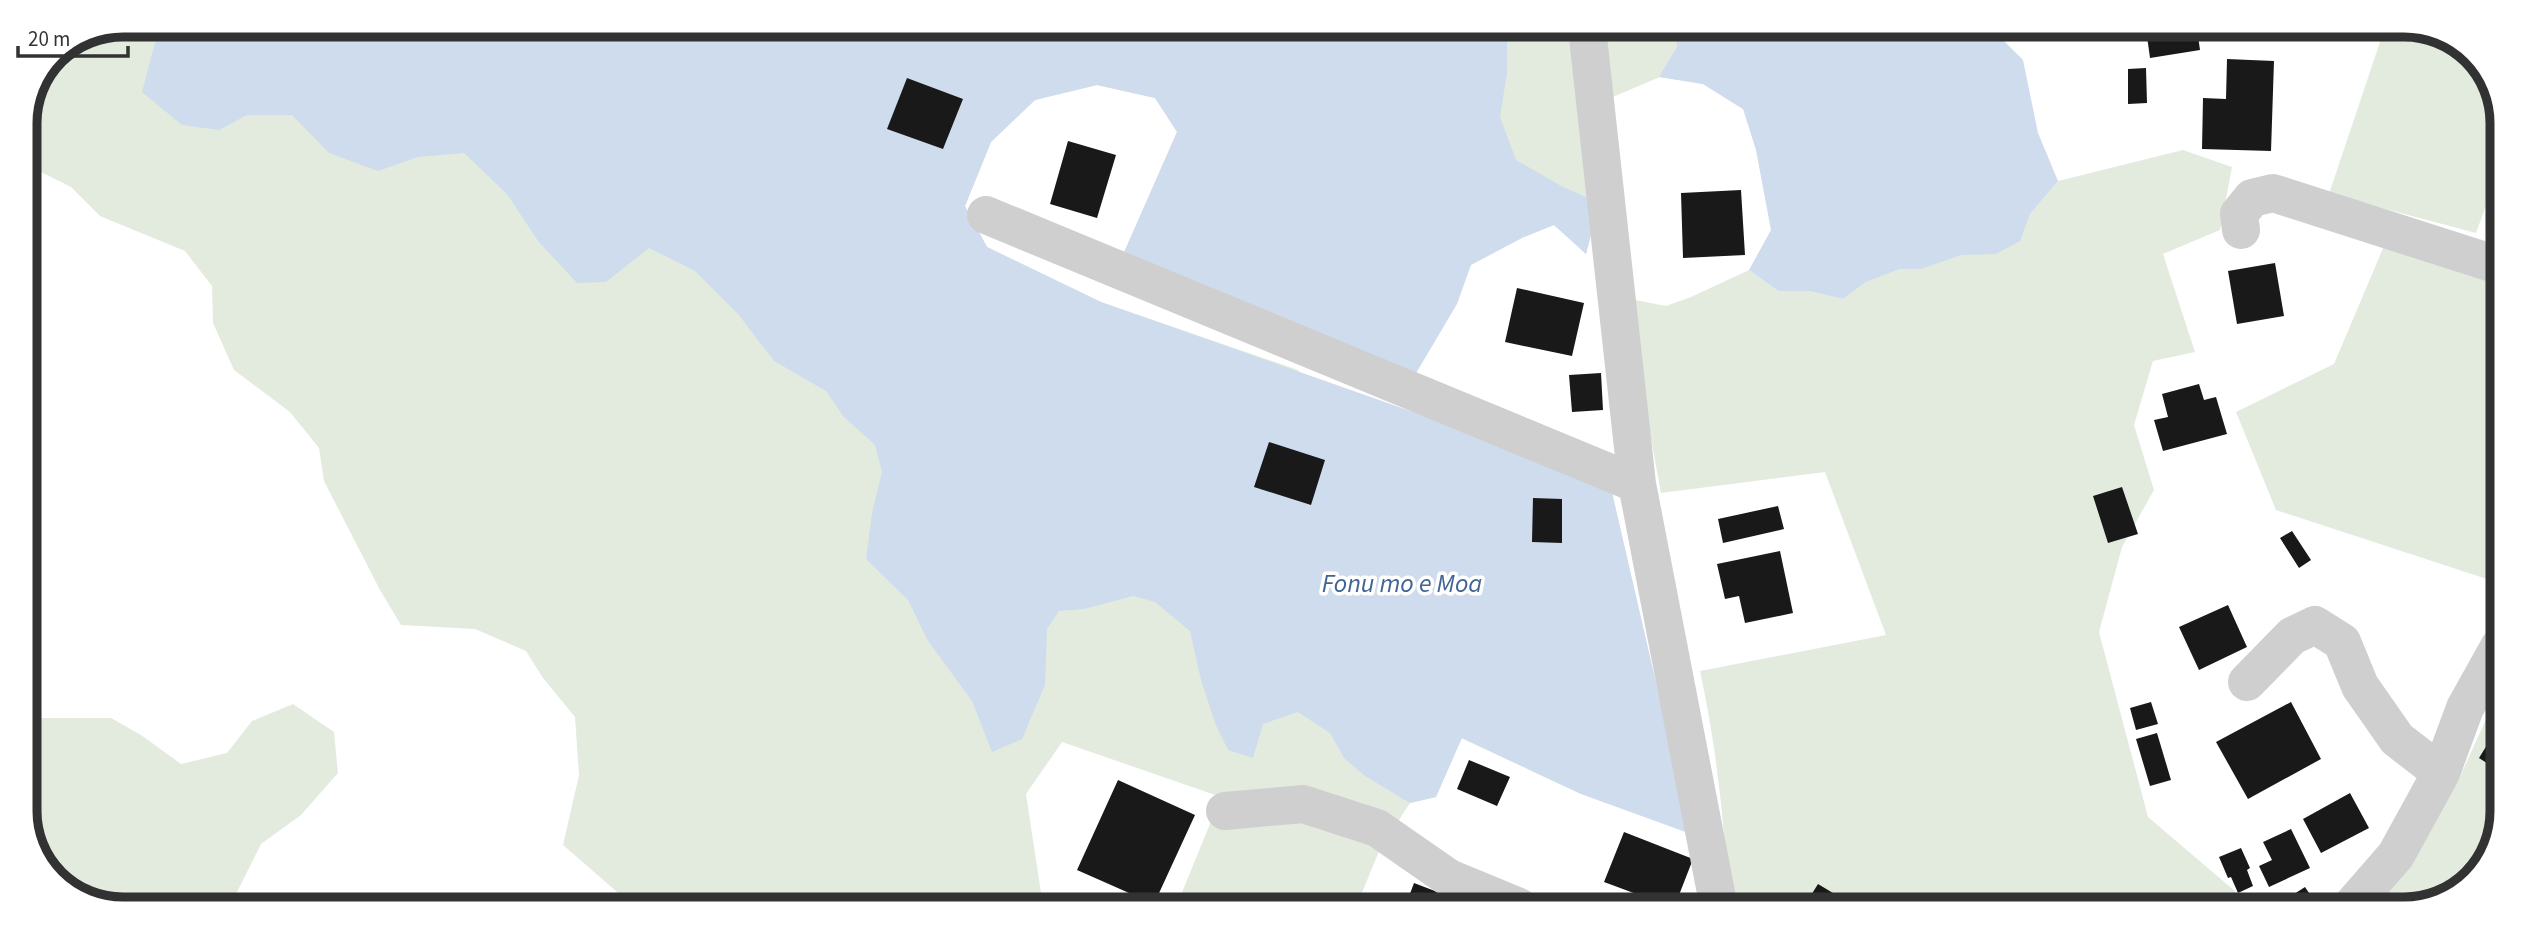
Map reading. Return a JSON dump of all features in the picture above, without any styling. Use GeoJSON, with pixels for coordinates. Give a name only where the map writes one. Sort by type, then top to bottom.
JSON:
{"type":"FeatureCollection","features":[{"type":"Feature","properties":{"kind":"street"},"geometry":{"type":"LineString","coordinates":[[1588,37],[1637,484],[1716,897]]}},
{"type":"Feature","properties":{"kind":"street"},"geometry":{"type":"LineString","coordinates":[[2241,230],[2239,214],[2252,198],[2273,193],[2490,262]]}},
{"type":"Feature","properties":{"kind":"street"},"geometry":{"type":"LineString","coordinates":[[986,215],[1637,484]]}},
{"type":"Feature","properties":{"kind":"street"},"geometry":{"type":"LineString","coordinates":[[2247,681],[2292,636],[2315,625],[2342,642],[2360,686],[2397,739],[2441,773]]}},
{"type":"Feature","properties":{"kind":"street"},"geometry":{"type":"LineString","coordinates":[[2359,897],[2396,855],[2441,773],[2465,708],[2490,662]]}},
{"type":"Feature","properties":{"kind":"street"},"geometry":{"type":"LineString","coordinates":[[1225,811],[1303,804],[1377,828],[1449,877],[1496,897]]}},
{"type":"Feature","properties":{"kind":"shaded area"},"geometry":{"type":"Polygon","coordinates":[[[1836,37],[1743,109],[1703,84],[1660,77],[1608,99],[1586,254],[1554,225],[1524,237],[1118,266],[1177,132],[1155,98],[1097,85],[1035,100],[991,142],[965,206],[987,247],[1101,302],[1298,370],[1581,794],[1461,738],[1436,797],[1410,803],[1380,849],[1360,897],[1180,897],[1221,797],[1062,742],[1026,794],[1042,897],[623,897],[563,845],[579,775],[575,717],[543,678],[526,651],[475,629],[401,625],[324,481],[319,448],[290,412],[234,370],[213,323],[212,286],[185,251],[100,216],[71,187],[37,170],[38,106],[51,75],[62,62],[75,51],[106,38],[1836,37]]]}},
{"type":"Feature","properties":{"kind":"shaded area"},"geometry":{"type":"Polygon","coordinates":[[[2382,37],[2421,38],[2452,51],[2461,58],[2472,70],[2486,95],[2490,117],[2490,195],[2476,233],[2329,194],[2382,37]]]}},
{"type":"Feature","properties":{"kind":"shaded area"},"geometry":{"type":"Polygon","coordinates":[[[2183,150],[2232,167],[2220,230],[2163,254],[2195,352],[2153,361],[2134,425],[2154,490],[2122,547],[2099,632],[2148,817],[2242,897],[1728,897],[1719,789],[1700,671],[1886,635],[1825,472],[1661,493],[1625,298],[1666,306],[1749,270],[1778,291],[1809,291],[1843,299],[1866,282],[1900,269],[1921,269],[2030,214],[2058,181],[2183,150]]]}},
{"type":"Feature","properties":{"kind":"shaded area"},"geometry":{"type":"Polygon","coordinates":[[[2384,246],[2490,280],[2490,580],[2276,510],[2236,412],[2334,364],[2384,246]]]}},
{"type":"Feature","properties":{"kind":"shaded area"},"geometry":{"type":"Polygon","coordinates":[[[293,704],[334,732],[338,773],[301,815],[261,844],[234,897],[106,896],[70,879],[48,854],[37,817],[39,718],[111,718],[141,735],[181,764],[227,753],[252,721],[293,704]]]}},
{"type":"Feature","properties":{"kind":"shaded area"},"geometry":{"type":"Polygon","coordinates":[[[2490,711],[2490,822],[2486,839],[2472,864],[2452,883],[2426,894],[2415,897],[2375,897],[2457,783],[2490,711]]]}},
{"type":"Feature","properties":{"kind":"water","name":"Fonu mo e Moa"},"geometry":{"type":"Polygon","coordinates":[[[155,37],[1507,37],[1507,73],[1500,117],[1516,160],[1561,186],[1600,203],[1586,254],[1554,225],[1524,237],[1471,265],[1457,304],[1415,375],[1118,266],[1177,132],[1155,98],[1097,85],[1035,100],[991,142],[965,206],[987,247],[1101,302],[1572,468],[1612,492],[1691,834],[1581,794],[1462,738],[1436,797],[1410,803],[1365,776],[1344,758],[1330,733],[1298,712],[1263,724],[1253,758],[1228,750],[1215,723],[1201,680],[1190,631],[1155,602],[1133,596],[1084,609],[1059,611],[1047,629],[1045,685],[1022,739],[992,752],[972,701],[928,641],[908,600],[866,559],[872,513],[882,472],[875,445],[843,416],[826,391],[774,361],[738,314],[695,271],[649,248],[606,282],[577,283],[538,241],[507,194],[464,153],[418,157],[378,171],[329,153],[292,115],[247,115],[219,130],[182,125],[142,92],[155,37]]]}},
{"type":"Feature","properties":{"kind":"water"},"geometry":{"type":"Polygon","coordinates":[[[1676,37],[2000,37],[2023,60],[2038,133],[2058,181],[2030,214],[2020,241],[1996,254],[1961,255],[1921,269],[1900,269],[1866,282],[1843,299],[1809,291],[1778,291],[1749,270],[1771,230],[1756,150],[1743,109],[1703,84],[1659,77],[1677,47],[1676,37]]]}},
{"type":"Feature","properties":{"kind":"building"},"geometry":{"type":"Polygon","coordinates":[[[2147,37],[2198,37],[2200,50],[2150,58],[2147,37]]]}},
{"type":"Feature","properties":{"kind":"building"},"geometry":{"type":"Polygon","coordinates":[[[2227,59],[2274,61],[2271,151],[2202,149],[2203,98],[2226,99],[2227,59]]]}},
{"type":"Feature","properties":{"kind":"building"},"geometry":{"type":"Polygon","coordinates":[[[2146,68],[2147,103],[2128,104],[2128,69],[2146,68]]]}},
{"type":"Feature","properties":{"kind":"building"},"geometry":{"type":"Polygon","coordinates":[[[907,78],[963,99],[943,149],[887,129],[907,78]]]}},
{"type":"Feature","properties":{"kind":"building"},"geometry":{"type":"Polygon","coordinates":[[[1068,141],[1116,155],[1097,218],[1050,204],[1068,141]]]}},
{"type":"Feature","properties":{"kind":"building"},"geometry":{"type":"Polygon","coordinates":[[[1741,190],[1745,255],[1683,258],[1681,193],[1741,190]]]}},
{"type":"Feature","properties":{"kind":"building"},"geometry":{"type":"Polygon","coordinates":[[[2275,263],[2284,316],[2237,324],[2228,271],[2275,263]]]}},
{"type":"Feature","properties":{"kind":"building"},"geometry":{"type":"Polygon","coordinates":[[[1517,288],[1584,303],[1572,356],[1505,342],[1517,288]]]}},
{"type":"Feature","properties":{"kind":"building"},"geometry":{"type":"Polygon","coordinates":[[[1601,373],[1603,410],[1572,412],[1569,375],[1601,373]]]}},
{"type":"Feature","properties":{"kind":"building"},"geometry":{"type":"Polygon","coordinates":[[[2199,384],[2204,400],[2216,397],[2227,434],[2163,451],[2154,420],[2168,417],[2162,394],[2199,384]]]}},
{"type":"Feature","properties":{"kind":"building"},"geometry":{"type":"Polygon","coordinates":[[[1269,442],[1325,460],[1311,505],[1254,487],[1269,442]]]}},
{"type":"Feature","properties":{"kind":"building"},"geometry":{"type":"Polygon","coordinates":[[[2122,487],[2138,534],[2108,543],[2093,496],[2122,487]]]}},
{"type":"Feature","properties":{"kind":"building"},"geometry":{"type":"Polygon","coordinates":[[[1533,498],[1562,499],[1562,543],[1532,542],[1533,498]]]}},
{"type":"Feature","properties":{"kind":"building"},"geometry":{"type":"Polygon","coordinates":[[[1778,506],[1784,529],[1723,543],[1718,519],[1778,506]]]}},
{"type":"Feature","properties":{"kind":"building"},"geometry":{"type":"Polygon","coordinates":[[[2292,531],[2311,560],[2299,568],[2280,538],[2292,531]]]}},
{"type":"Feature","properties":{"kind":"building"},"geometry":{"type":"Polygon","coordinates":[[[1780,551],[1793,613],[1745,623],[1739,596],[1725,599],[1717,564],[1780,551]]]}},
{"type":"Feature","properties":{"kind":"building"},"geometry":{"type":"Polygon","coordinates":[[[2228,605],[2247,647],[2199,670],[2179,627],[2228,605]]]}},
{"type":"Feature","properties":{"kind":"building"},"geometry":{"type":"Polygon","coordinates":[[[2151,702],[2158,724],[2136,730],[2130,708],[2151,702]]]}},
{"type":"Feature","properties":{"kind":"building"},"geometry":{"type":"Polygon","coordinates":[[[2291,702],[2321,759],[2248,799],[2216,742],[2291,702]]]}},
{"type":"Feature","properties":{"kind":"building"},"geometry":{"type":"Polygon","coordinates":[[[2157,733],[2171,780],[2150,786],[2136,739],[2157,733]]]}},
{"type":"Feature","properties":{"kind":"building"},"geometry":{"type":"Polygon","coordinates":[[[2487,745],[2490,747],[2490,765],[2479,758],[2487,745]]]}},
{"type":"Feature","properties":{"kind":"building"},"geometry":{"type":"Polygon","coordinates":[[[1469,760],[1510,777],[1497,806],[1457,789],[1469,760]]]}},
{"type":"Feature","properties":{"kind":"building"},"geometry":{"type":"Polygon","coordinates":[[[1118,780],[1195,815],[1157,897],[1138,897],[1077,870],[1118,780]]]}},
{"type":"Feature","properties":{"kind":"building"},"geometry":{"type":"Polygon","coordinates":[[[2350,793],[2369,828],[2321,853],[2303,819],[2350,793]]]}},
{"type":"Feature","properties":{"kind":"building"},"geometry":{"type":"Polygon","coordinates":[[[2291,829],[2310,868],[2269,887],[2259,866],[2272,860],[2263,842],[2291,829]]]}},
{"type":"Feature","properties":{"kind":"building"},"geometry":{"type":"Polygon","coordinates":[[[1624,832],[1693,859],[1678,897],[1644,897],[1604,882],[1624,832]]]}},
{"type":"Feature","properties":{"kind":"building"},"geometry":{"type":"Polygon","coordinates":[[[2241,848],[2250,868],[2247,870],[2253,886],[2238,893],[2219,857],[2241,848]]]}},
{"type":"Feature","properties":{"kind":"building"},"geometry":{"type":"Polygon","coordinates":[[[1414,883],[1448,896],[1448,897],[1409,897],[1414,883]]]}},
{"type":"Feature","properties":{"kind":"building"},"geometry":{"type":"Polygon","coordinates":[[[1818,884],[1838,896],[1837,897],[1810,897],[1818,884]]]}},
{"type":"Feature","properties":{"kind":"building"},"geometry":{"type":"Polygon","coordinates":[[[2305,887],[2312,897],[2292,897],[2305,887]]]}}]}
